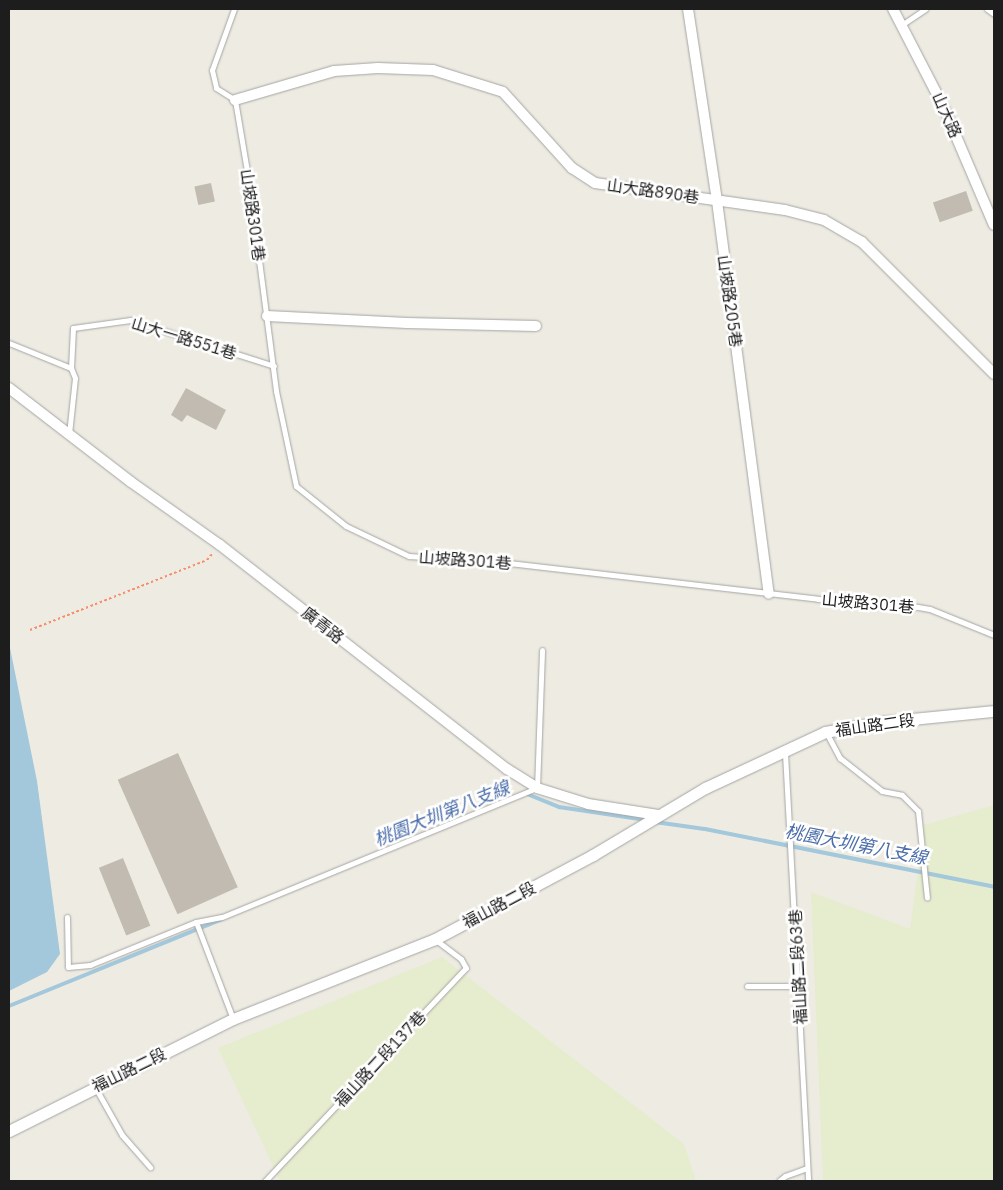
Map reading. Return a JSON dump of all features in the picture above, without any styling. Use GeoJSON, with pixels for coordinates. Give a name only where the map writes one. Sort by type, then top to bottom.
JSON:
{"type":"FeatureCollection","features":[{"type":"Feature","properties":{"kind":"street","name":"山坡路205巷"},"geometry":{"type":"LineString","coordinates":[[688,9],[717,201],[769,594]]}},
{"type":"Feature","properties":{"kind":"street","name":"山大路"},"geometry":{"type":"LineString","coordinates":[[894,9],[944,108],[994,225]]}},
{"type":"Feature","properties":{"kind":"street","name":"山大路890巷"},"geometry":{"type":"LineString","coordinates":[[235,100],[334,71],[378,68],[433,70],[503,92],[572,168],[595,183],[785,210],[824,220],[862,242],[994,374]]}},
{"type":"Feature","properties":{"kind":"street"},"geometry":{"type":"LineString","coordinates":[[267,316],[407,323],[536,326]]}},
{"type":"Feature","properties":{"kind":"street","name":"廣青路"},"geometry":{"type":"LineString","coordinates":[[9,388],[131,482],[220,545],[507,769],[537,788],[588,804],[658,815]]}},
{"type":"Feature","properties":{"kind":"street","name":"福山路二段"},"geometry":{"type":"LineString","coordinates":[[9,1131],[95,1086],[233,1020],[435,939],[593,855],[705,788],[825,732],[881,722],[994,711]]}},
{"type":"Feature","properties":{"kind":"lane"},"geometry":{"type":"LineString","coordinates":[[234,9],[212,70],[216,88],[235,100]]}},
{"type":"Feature","properties":{"kind":"lane"},"geometry":{"type":"LineString","coordinates":[[903,24],[925,9]]}},
{"type":"Feature","properties":{"kind":"lane"},"geometry":{"type":"LineString","coordinates":[[987,9],[994,14]]}},
{"type":"Feature","properties":{"kind":"lane","name":"山坡路301巷"},"geometry":{"type":"LineString","coordinates":[[235,100],[249,183],[276,391],[296,486],[346,526],[409,556],[509,563],[769,594],[930,608],[994,635]]}},
{"type":"Feature","properties":{"kind":"lane","name":"山大一路551巷"},"geometry":{"type":"LineString","coordinates":[[69,434],[75,378],[70,368],[73,328],[130,320],[274,366]]}},
{"type":"Feature","properties":{"kind":"lane"},"geometry":{"type":"LineString","coordinates":[[9,343],[70,368]]}},
{"type":"Feature","properties":{"kind":"lane"},"geometry":{"type":"LineString","coordinates":[[67,917],[68,967],[90,965],[196,922],[222,917],[537,788],[542,650]]}},
{"type":"Feature","properties":{"kind":"lane"},"geometry":{"type":"LineString","coordinates":[[825,732],[840,758],[882,791],[902,794],[918,811],[927,898]]}},
{"type":"Feature","properties":{"kind":"lane","name":"福山路二段63巷"},"geometry":{"type":"LineString","coordinates":[[785,752],[808,1181]]}},
{"type":"Feature","properties":{"kind":"lane"},"geometry":{"type":"LineString","coordinates":[[196,922],[233,1020]]}},
{"type":"Feature","properties":{"kind":"lane","name":"福山路二段137巷"},"geometry":{"type":"LineString","coordinates":[[265,1181],[466,968],[461,958],[435,939]]}},
{"type":"Feature","properties":{"kind":"lane"},"geometry":{"type":"LineString","coordinates":[[747,986],[799,986]]}},
{"type":"Feature","properties":{"kind":"lane"},"geometry":{"type":"LineString","coordinates":[[95,1086],[122,1135],[150,1167]]}},
{"type":"Feature","properties":{"kind":"lane"},"geometry":{"type":"LineString","coordinates":[[779,1181],[784,1176],[808,1168]]}},
{"type":"Feature","properties":{"kind":"path"},"geometry":{"type":"LineString","coordinates":[[30,630],[207,560],[220,545]]}},
{"type":"Feature","properties":{"kind":"green space"},"geometry":{"type":"Polygon","coordinates":[[[994,805],[994,1181],[823,1181],[811,892],[910,929],[924,825],[994,805]]]}},
{"type":"Feature","properties":{"kind":"green space"},"geometry":{"type":"Polygon","coordinates":[[[442,957],[684,1144],[696,1181],[280,1181],[218,1048],[442,957]]]}},
{"type":"Feature","properties":{"kind":"water"},"geometry":{"type":"Polygon","coordinates":[[[9,643],[37,781],[60,954],[47,972],[9,991],[9,643]]]}},
{"type":"Feature","properties":{"kind":"building"},"geometry":{"type":"Polygon","coordinates":[[[211,183],[215,202],[198,205],[194,187],[211,183]]]}},
{"type":"Feature","properties":{"kind":"building"},"geometry":{"type":"Polygon","coordinates":[[[966,191],[973,211],[940,222],[933,202],[966,191]]]}},
{"type":"Feature","properties":{"kind":"building"},"geometry":{"type":"Polygon","coordinates":[[[186,388],[226,410],[216,430],[187,415],[182,422],[171,415],[186,388]]]}},
{"type":"Feature","properties":{"kind":"building"},"geometry":{"type":"Polygon","coordinates":[[[178,753],[238,887],[177,914],[118,780],[178,753]]]}},
{"type":"Feature","properties":{"kind":"building"},"geometry":{"type":"Polygon","coordinates":[[[123,858],[150,926],[126,935],[99,868],[123,858]]]}},
{"type":"Feature","properties":{"kind":"waterway","name":"桃園大圳第八支線"},"geometry":{"type":"LineString","coordinates":[[527,794],[559,807],[646,820]]}},
{"type":"Feature","properties":{"kind":"waterway","name":"桃園大圳第八支線"},"geometry":{"type":"LineString","coordinates":[[655,822],[705,829],[994,887]]}},
{"type":"Feature","properties":{"kind":"waterway","name":"桃園大圳第八支線"},"geometry":{"type":"LineString","coordinates":[[9,1006],[222,919]]}}]}
